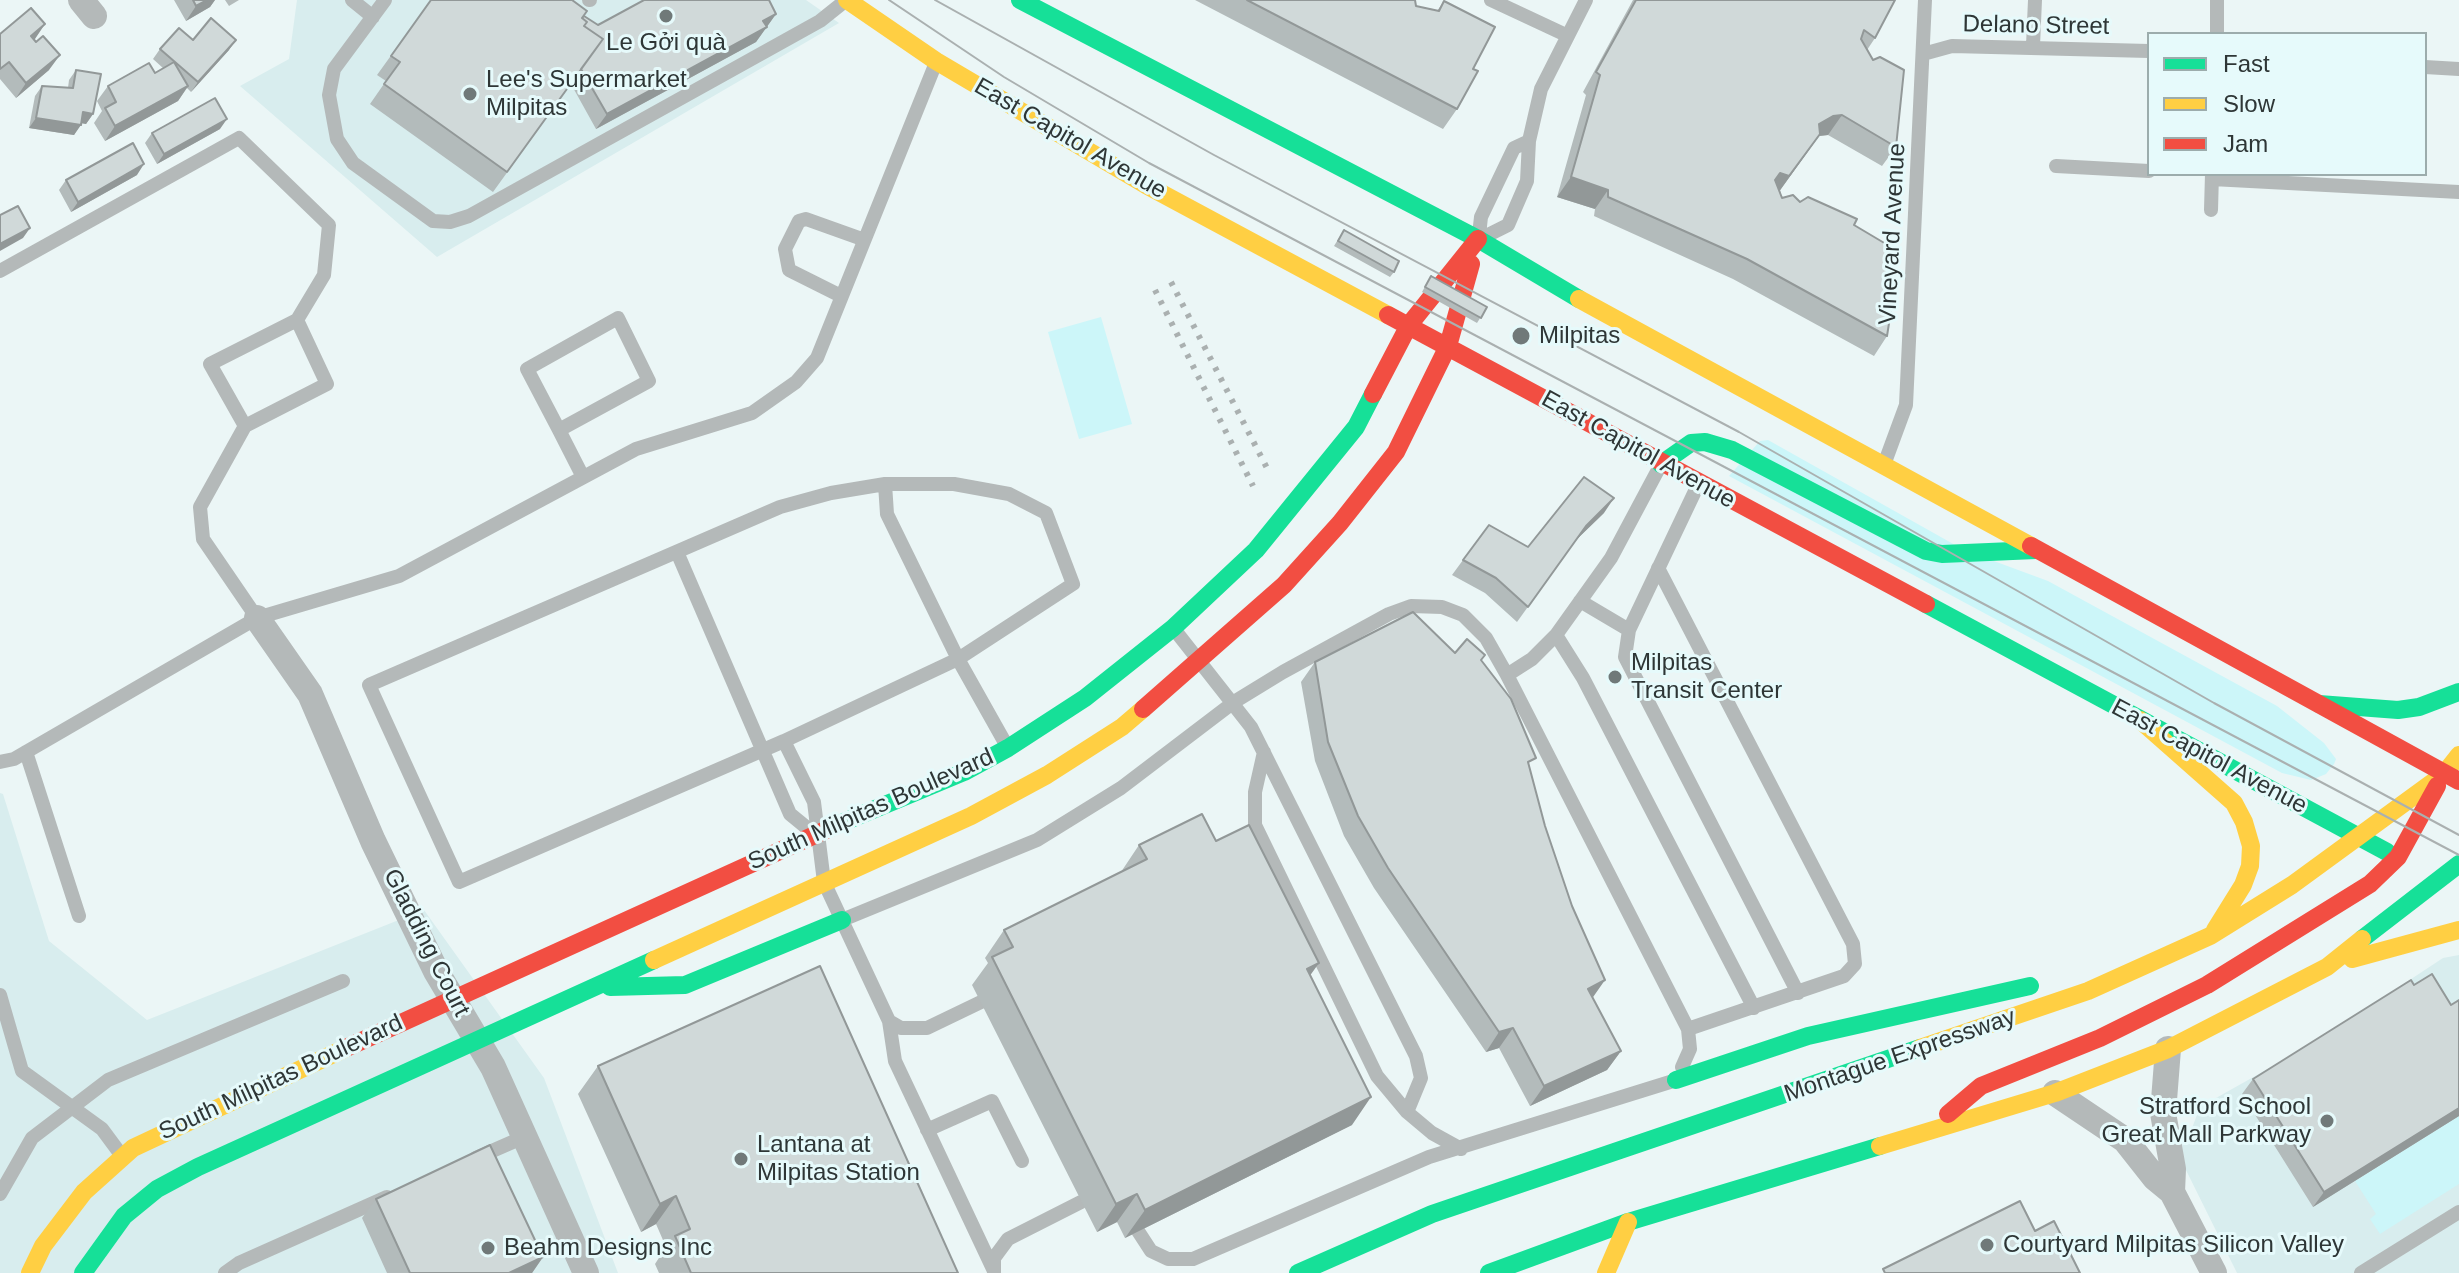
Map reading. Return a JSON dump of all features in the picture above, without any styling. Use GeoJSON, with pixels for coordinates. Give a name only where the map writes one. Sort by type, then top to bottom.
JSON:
{"type":"FeatureCollection","features":[{"type":"Feature","properties":{"kind":"main road","name":"East Capitol Avenue"},"geometry":{"type":"LineString","coordinates":[[846,0],[936,61],[1146,185],[2459,890]]}},
{"type":"Feature","properties":{"kind":"main road"},"geometry":{"type":"LineString","coordinates":[[1020,0],[1478,239],[1537,276],[2451,777],[2398,857],[2370,884],[2207,985],[2100,1038],[1981,1086],[1922,1136]]}},
{"type":"Feature","properties":{"kind":"main road","name":"South Milpitas Boulevard"},"geometry":{"type":"LineString","coordinates":[[30,1273],[43,1246],[84,1192],[123,1157],[180,1123],[815,834],[916,794],[1008,748],[1085,698],[1173,628],[1256,550],[1356,427],[1409,325],[1478,239]]}},
{"type":"Feature","properties":{"kind":"main road","name":"South Milpitas Boulevard"},"geometry":{"type":"LineString","coordinates":[[83,1273],[124,1216],[157,1189],[278,1128],[971,816],[1047,775],[1122,727],[1284,585],[1340,523],[1396,452],[1448,346],[1478,239]]}},
{"type":"Feature","properties":{"kind":"main road"},"geometry":{"type":"LineString","coordinates":[[1661,464],[1691,443],[1705,442],[1732,450],[1926,551],[1942,554],[2036,550]]}},
{"type":"Feature","properties":{"kind":"main road"},"geometry":{"type":"LineString","coordinates":[[2319,704],[2398,710],[2419,707],[2459,692]]}},
{"type":"Feature","properties":{"kind":"main road"},"geometry":{"type":"LineString","coordinates":[[2140,720],[2234,803],[2244,822],[2251,846],[2250,866],[2243,885],[2210,936]]}},
{"type":"Feature","properties":{"kind":"main road","name":"Montague Expressway"},"geometry":{"type":"LineString","coordinates":[[1298,1273],[1432,1214],[2088,991],[2210,936],[2292,885],[2356,837],[2451,777],[2459,755]]}},
{"type":"Feature","properties":{"kind":"main road"},"geometry":{"type":"LineString","coordinates":[[1489,1273],[1628,1222],[1922,1136],[2055,1093],[2168,1049],[2327,967],[2459,864]]}},
{"type":"Feature","properties":{"kind":"main road"},"geometry":{"type":"LineString","coordinates":[[595,987],[685,985],[842,920]]}},
{"type":"Feature","properties":{"kind":"main road"},"geometry":{"type":"LineString","coordinates":[[2327,967],[2459,930]]}},
{"type":"Feature","properties":{"kind":"main road"},"geometry":{"type":"LineString","coordinates":[[1676,1080],[1808,1036],[2147,964]]}},
{"type":"Feature","properties":{"kind":"main road"},"geometry":{"type":"LineString","coordinates":[[1606,1273],[1628,1222]]}},
{"type":"Feature","properties":{"kind":"street","name":"Gladding Court"},"geometry":{"type":"LineString","coordinates":[[257,618],[310,694],[373,841],[477,1040],[586,1273]]}},
{"type":"Feature","properties":{"kind":"street"},"geometry":{"type":"LineString","coordinates":[[2168,1049],[2163,1113],[2173,1169],[2172,1192]]}},
{"type":"Feature","properties":{"kind":"street"},"geometry":{"type":"LineString","coordinates":[[2055,1093],[2125,1140],[2155,1178],[2172,1192],[2214,1273]]}},
{"type":"Feature","properties":{"kind":"lane"},"geometry":{"type":"LineString","coordinates":[[352,0],[373,17]]}},
{"type":"Feature","properties":{"kind":"lane"},"geometry":{"type":"LineString","coordinates":[[385,0],[334,69],[329,95],[337,139],[353,163],[433,221],[450,222],[469,216],[807,29],[846,0]]}},
{"type":"Feature","properties":{"kind":"lane"},"geometry":{"type":"LineString","coordinates":[[1053,18],[1061,0]]}},
{"type":"Feature","properties":{"kind":"lane"},"geometry":{"type":"LineString","coordinates":[[1491,0],[1566,35]]}},
{"type":"Feature","properties":{"kind":"lane"},"geometry":{"type":"LineString","coordinates":[[1478,239],[1508,225],[1527,181],[1529,141],[1541,89],[1586,0]]}},
{"type":"Feature","properties":{"kind":"lane","name":"Vineyard Avenue"},"geometry":{"type":"LineString","coordinates":[[1884,466],[1906,405],[1925,0]]}},
{"type":"Feature","properties":{"kind":"lane"},"geometry":{"type":"LineString","coordinates":[[2033,46],[2035,0]]}},
{"type":"Feature","properties":{"kind":"lane"},"geometry":{"type":"LineString","coordinates":[[2217,0],[2217,32]]}},
{"type":"Feature","properties":{"kind":"lane","name":"Delano Street"},"geometry":{"type":"LineString","coordinates":[[1923,54],[1952,46],[2147,51]]}},
{"type":"Feature","properties":{"kind":"lane"},"geometry":{"type":"LineString","coordinates":[[0,762],[26,752],[257,618],[399,576],[636,449],[752,413],[796,382],[817,358],[862,239],[936,61]]}},
{"type":"Feature","properties":{"kind":"lane"},"geometry":{"type":"LineString","coordinates":[[2427,67],[2459,69]]}},
{"type":"Feature","properties":{"kind":"lane"},"geometry":{"type":"LineString","coordinates":[[0,271],[239,138],[329,225],[324,275],[297,320],[210,364],[245,426]]}},
{"type":"Feature","properties":{"kind":"lane"},"geometry":{"type":"LineString","coordinates":[[1478,239],[1481,217],[1514,148],[1529,141]]}},
{"type":"Feature","properties":{"kind":"lane"},"geometry":{"type":"LineString","coordinates":[[2056,166],[2147,171]]}},
{"type":"Feature","properties":{"kind":"lane"},"geometry":{"type":"LineString","coordinates":[[2211,210],[2212,177],[2459,192]]}},
{"type":"Feature","properties":{"kind":"lane"},"geometry":{"type":"LineString","coordinates":[[841,296],[789,270],[785,249],[799,221],[806,219],[862,239]]}},
{"type":"Feature","properties":{"kind":"lane"},"geometry":{"type":"LineString","coordinates":[[559,430],[649,381],[618,318],[527,369],[583,477]]}},
{"type":"Feature","properties":{"kind":"lane"},"geometry":{"type":"LineString","coordinates":[[257,618],[203,539],[200,507],[245,426],[327,384],[297,320]]}},
{"type":"Feature","properties":{"kind":"lane"},"geometry":{"type":"LineString","coordinates":[[1507,675],[1532,659],[1556,635],[1611,558],[1661,464]]}},
{"type":"Feature","properties":{"kind":"lane"},"geometry":{"type":"LineString","coordinates":[[885,484],[887,514],[958,659],[1008,748]]}},
{"type":"Feature","properties":{"kind":"lane"},"geometry":{"type":"LineString","coordinates":[[885,484],[954,484],[1009,494],[1046,513],[1073,584],[958,659],[784,741],[459,882],[369,685],[677,552],[780,507],[831,493],[885,484]]}},
{"type":"Feature","properties":{"kind":"lane"},"geometry":{"type":"LineString","coordinates":[[1699,484],[1629,630],[1625,657],[1798,993]]}},
{"type":"Feature","properties":{"kind":"lane"},"geometry":{"type":"LineString","coordinates":[[677,552],[790,814],[815,834]]}},
{"type":"Feature","properties":{"kind":"lane"},"geometry":{"type":"LineString","coordinates":[[1658,568],[1853,944],[1855,964],[1844,976],[1688,1029]]}},
{"type":"Feature","properties":{"kind":"lane"},"geometry":{"type":"LineString","coordinates":[[1580,601],[1629,630]]}},
{"type":"Feature","properties":{"kind":"lane"},"geometry":{"type":"LineString","coordinates":[[842,920],[1037,840],[1121,788],[1234,702],[1389,614],[1411,606],[1442,607],[1463,615],[1486,638],[1688,1029],[1690,1049],[1676,1080],[1385,1174],[1193,1259],[1168,1259],[1151,1251],[1138,1231]]}},
{"type":"Feature","properties":{"kind":"lane"},"geometry":{"type":"LineString","coordinates":[[1173,628],[1234,702],[1264,752],[1416,1056],[1421,1078],[1407,1112]]}},
{"type":"Feature","properties":{"kind":"lane"},"geometry":{"type":"LineString","coordinates":[[1556,635],[1583,678],[1754,1008]]}},
{"type":"Feature","properties":{"kind":"lane"},"geometry":{"type":"LineString","coordinates":[[784,741],[814,802],[815,834],[824,882],[889,1021],[895,1061],[994,1272]]}},
{"type":"Feature","properties":{"kind":"lane"},"geometry":{"type":"LineString","coordinates":[[26,752],[79,916]]}},
{"type":"Feature","properties":{"kind":"lane"},"geometry":{"type":"LineString","coordinates":[[1264,752],[1255,792],[1255,825],[1377,1076],[1407,1112],[1432,1133],[1461,1149]]}},
{"type":"Feature","properties":{"kind":"lane"},"geometry":{"type":"LineString","coordinates":[[0,1194],[32,1138],[108,1080],[343,981]]}},
{"type":"Feature","properties":{"kind":"lane"},"geometry":{"type":"LineString","coordinates":[[0,995],[22,1071],[102,1129],[123,1157]]}},
{"type":"Feature","properties":{"kind":"lane"},"geometry":{"type":"LineString","coordinates":[[889,1021],[901,1028],[927,1028],[981,1002]]}},
{"type":"Feature","properties":{"kind":"lane"},"geometry":{"type":"LineString","coordinates":[[927,1130],[992,1101],[1022,1161]]}},
{"type":"Feature","properties":{"kind":"lane"},"geometry":{"type":"LineString","coordinates":[[467,1162],[524,1137]]}},
{"type":"Feature","properties":{"kind":"lane"},"geometry":{"type":"LineString","coordinates":[[225,1273],[239,1263],[396,1194]]}},
{"type":"Feature","properties":{"kind":"lane"},"geometry":{"type":"LineString","coordinates":[[994,1272],[994,1258],[1008,1239],[1081,1202]]}},
{"type":"Feature","properties":{"kind":"lane"},"geometry":{"type":"LineString","coordinates":[[2361,1273],[2459,1212]]}},
{"type":"Feature","properties":{"kind":"shaded area"},"geometry":{"type":"Polygon","coordinates":[[[297,0],[806,0],[839,23],[437,257],[240,86],[289,59],[297,0]]]}},
{"type":"Feature","properties":{"kind":"shaded area"},"geometry":{"type":"Polygon","coordinates":[[[1101,317],[1132,424],[1079,439],[1048,332],[1101,317]]]}},
{"type":"Feature","properties":{"kind":"shaded area"},"geometry":{"type":"Polygon","coordinates":[[[1768,440],[1964,550],[2048,581],[2277,706],[2324,743],[2336,759],[2334,764],[2326,774],[2311,780],[2282,773],[1729,476],[1760,441],[1768,440]]]}},
{"type":"Feature","properties":{"kind":"shaded area"},"geometry":{"type":"Polygon","coordinates":[[[0,793],[3,794],[49,941],[147,1020],[424,910],[544,1078],[618,1273],[0,1273],[0,793]]]}},
{"type":"Feature","properties":{"kind":"shaded area","name":"Stratford School Great Mall Parkway"},"geometry":{"type":"Polygon","coordinates":[[[2459,955],[2459,1273],[2237,1273],[2182,1162],[2179,1136],[2189,1136],[2200,1107],[2314,1043],[2443,958],[2459,955]]]}},
{"type":"Feature","properties":{"kind":"shaded area"},"geometry":{"type":"Polygon","coordinates":[[[2459,1116],[2459,1184],[2380,1234],[2370,1219],[2376,1214],[2355,1181],[2459,1116]]]}},
{"type":"Feature","properties":{"kind":"building"},"geometry":{"type":"Polygon","coordinates":[[[193,0],[207,0],[196,6],[193,0]]]}},
{"type":"Feature","properties":{"kind":"building","name":"Lee's Supermarket Milpitas"},"geometry":{"type":"Polygon","coordinates":[[[431,0],[572,0],[587,11],[582,18],[587,22],[584,26],[603,39],[507,172],[384,84],[400,62],[391,56],[431,0]]]}},
{"type":"Feature","properties":{"kind":"building"},"geometry":{"type":"Polygon","coordinates":[[[644,0],[769,0],[776,14],[763,21],[767,27],[607,114],[581,69],[603,39],[584,26],[587,22],[582,18],[584,16],[598,25],[644,0]]]}},
{"type":"Feature","properties":{"kind":"building"},"geometry":{"type":"Polygon","coordinates":[[[1247,0],[1415,0],[1416,6],[1439,11],[1444,1],[1495,27],[1473,69],[1478,71],[1457,109],[1247,0]]]}},
{"type":"Feature","properties":{"kind":"building"},"geometry":{"type":"Polygon","coordinates":[[[1636,0],[1895,0],[1875,38],[1864,30],[1861,39],[1873,60],[1880,57],[1904,70],[1896,147],[1842,115],[1833,116],[1819,124],[1820,134],[1789,176],[1780,173],[1775,180],[1782,198],[1793,195],[1800,202],[1808,197],[1857,219],[1854,225],[1891,247],[1890,258],[1895,260],[1887,286],[1893,298],[1887,336],[1747,259],[1608,197],[1608,190],[1571,177],[1600,75],[1596,72],[1636,0]]]}},
{"type":"Feature","properties":{"kind":"building"},"geometry":{"type":"Polygon","coordinates":[[[31,8],[45,24],[31,36],[36,42],[43,36],[60,55],[26,83],[9,62],[0,69],[0,34],[31,8]]]}},
{"type":"Feature","properties":{"kind":"building"},"geometry":{"type":"Polygon","coordinates":[[[211,18],[236,40],[198,82],[160,49],[179,28],[193,40],[211,18]]]}},
{"type":"Feature","properties":{"kind":"building"},"geometry":{"type":"Polygon","coordinates":[[[174,62],[188,86],[115,126],[105,108],[116,102],[108,86],[149,63],[155,73],[174,62]]]}},
{"type":"Feature","properties":{"kind":"building"},"geometry":{"type":"Polygon","coordinates":[[[76,70],[101,74],[93,114],[83,112],[81,125],[36,118],[42,86],[73,88],[76,70]]]}},
{"type":"Feature","properties":{"kind":"building"},"geometry":{"type":"Polygon","coordinates":[[[215,98],[227,119],[164,154],[152,133],[215,98]]]}},
{"type":"Feature","properties":{"kind":"building"},"geometry":{"type":"Polygon","coordinates":[[[133,143],[144,164],[78,202],[66,180],[133,143]]]}},
{"type":"Feature","properties":{"kind":"building"},"geometry":{"type":"Polygon","coordinates":[[[18,206],[30,228],[0,244],[0,215],[18,206]]]}},
{"type":"Feature","properties":{"kind":"building"},"geometry":{"type":"Polygon","coordinates":[[[1344,230],[1399,261],[1394,272],[1338,241],[1344,230]]]}},
{"type":"Feature","properties":{"kind":"building"},"geometry":{"type":"Polygon","coordinates":[[[1431,276],[1487,307],[1481,318],[1425,287],[1431,276]]]}},
{"type":"Feature","properties":{"kind":"building"},"geometry":{"type":"Polygon","coordinates":[[[1584,477],[1614,498],[1586,526],[1528,607],[1496,578],[1463,560],[1489,525],[1528,547],[1584,477]]]}},
{"type":"Feature","properties":{"kind":"building"},"geometry":{"type":"Polygon","coordinates":[[[1413,612],[1455,653],[1467,639],[1485,655],[1481,660],[1511,699],[1536,758],[1528,762],[1545,826],[1572,906],[1605,980],[1588,989],[1621,1051],[1544,1086],[1513,1028],[1499,1032],[1388,868],[1358,816],[1328,742],[1315,662],[1413,612]]]}},
{"type":"Feature","properties":{"kind":"building"},"geometry":{"type":"Polygon","coordinates":[[[1202,814],[1216,841],[1249,825],[1319,963],[1307,969],[1371,1097],[1145,1210],[1137,1194],[1116,1204],[992,957],[1013,947],[1004,930],[1147,859],[1139,845],[1202,814]]]}},
{"type":"Feature","properties":{"kind":"building","name":"Lantana at Milpitas Station"},"geometry":{"type":"Polygon","coordinates":[[[820,966],[958,1273],[691,1273],[675,1236],[690,1229],[676,1196],[660,1204],[598,1066],[820,966]]]}},
{"type":"Feature","properties":{"kind":"building","name":"Stratford School Great Mall Parkway"},"geometry":{"type":"Polygon","coordinates":[[[2432,974],[2451,1005],[2459,1000],[2459,1108],[2324,1192],[2253,1079],[2411,980],[2414,985],[2432,974]]]}},
{"type":"Feature","properties":{"kind":"building"},"geometry":{"type":"Polygon","coordinates":[[[490,1145],[543,1257],[509,1273],[410,1273],[376,1199],[490,1145]]]}},
{"type":"Feature","properties":{"kind":"building"},"geometry":{"type":"Polygon","coordinates":[[[2020,1201],[2035,1231],[2054,1221],[2080,1273],[1885,1273],[1883,1269],[2020,1201]]]}},
{"type":"Feature","properties":{"kind":"tram line"},"geometry":{"type":"LineString","coordinates":[[889,0],[1004,77],[1149,163],[2459,855]]}},
{"type":"Feature","properties":{"kind":"tram line"},"geometry":{"type":"LineString","coordinates":[[935,0],[1214,155],[1739,432],[2214,703],[2459,835]]}},
{"type":"Feature","properties":{"kind":"railway"},"geometry":{"type":"LineString","coordinates":[[1171,282],[1268,470]]}},
{"type":"Feature","properties":{"kind":"railway"},"geometry":{"type":"LineString","coordinates":[[1155,290],[1253,486]]}},
{"type":"Feature","properties":{"kind":"traffic: fast"},"geometry":{"type":"LineString","coordinates":[[1020,0],[1478,239],[1579,299]]}},
{"type":"Feature","properties":{"kind":"traffic: fast"},"geometry":{"type":"LineString","coordinates":[[839,824],[964,772],[1008,748],[1085,698],[1173,628],[1256,550],[1356,427],[1373,394]]}},
{"type":"Feature","properties":{"kind":"traffic: fast"},"geometry":{"type":"LineString","coordinates":[[1661,464],[1691,443],[1705,442],[1732,450],[1926,551],[1942,554],[2036,550]]}},
{"type":"Feature","properties":{"kind":"traffic: fast"},"geometry":{"type":"LineString","coordinates":[[1926,604],[2387,852]]}},
{"type":"Feature","properties":{"kind":"traffic: fast"},"geometry":{"type":"LineString","coordinates":[[2319,704],[2398,710],[2419,707],[2459,692]]}},
{"type":"Feature","properties":{"kind":"traffic: fast"},"geometry":{"type":"LineString","coordinates":[[2362,939],[2459,864]]}},
{"type":"Feature","properties":{"kind":"traffic: fast"},"geometry":{"type":"LineString","coordinates":[[610,987],[685,985],[842,920]]}},
{"type":"Feature","properties":{"kind":"traffic: fast"},"geometry":{"type":"LineString","coordinates":[[83,1273],[124,1216],[157,1189],[198,1167],[654,960]]}},
{"type":"Feature","properties":{"kind":"traffic: fast"},"geometry":{"type":"LineString","coordinates":[[1676,1080],[1808,1036],[2030,986]]}},
{"type":"Feature","properties":{"kind":"traffic: fast"},"geometry":{"type":"LineString","coordinates":[[1298,1273],[1432,1214],[1920,1048]]}},
{"type":"Feature","properties":{"kind":"traffic: fast"},"geometry":{"type":"LineString","coordinates":[[1489,1273],[1628,1222],[1880,1146]]}},
{"type":"Feature","properties":{"kind":"traffic: slow"},"geometry":{"type":"LineString","coordinates":[[847,0],[936,61],[1146,185],[1388,315]]}},
{"type":"Feature","properties":{"kind":"traffic: slow"},"geometry":{"type":"LineString","coordinates":[[1579,299],[2031,546]]}},
{"type":"Feature","properties":{"kind":"traffic: slow"},"geometry":{"type":"LineString","coordinates":[[654,960],[971,816],[1047,775],[1122,727],[1143,709]]}},
{"type":"Feature","properties":{"kind":"traffic: slow"},"geometry":{"type":"LineString","coordinates":[[2140,720],[2234,803],[2244,822],[2251,846],[2250,866],[2243,885],[2215,930]]}},
{"type":"Feature","properties":{"kind":"traffic: slow"},"geometry":{"type":"LineString","coordinates":[[1920,1048],[2088,991],[2210,936],[2292,885],[2444,774],[2459,755]]}},
{"type":"Feature","properties":{"kind":"traffic: slow"},"geometry":{"type":"LineString","coordinates":[[2352,959],[2459,930]]}},
{"type":"Feature","properties":{"kind":"traffic: slow"},"geometry":{"type":"LineString","coordinates":[[1880,1146],[2055,1093],[2168,1049],[2327,967],[2362,939]]}},
{"type":"Feature","properties":{"kind":"traffic: slow"},"geometry":{"type":"LineString","coordinates":[[30,1273],[43,1246],[84,1192],[133,1148],[346,1048]]}},
{"type":"Feature","properties":{"kind":"traffic: slow"},"geometry":{"type":"LineString","coordinates":[[1606,1273],[1628,1222]]}},
{"type":"Feature","properties":{"kind":"traffic: jam"},"geometry":{"type":"LineString","coordinates":[[1373,394],[1409,325],[1478,239]]}},
{"type":"Feature","properties":{"kind":"traffic: jam"},"geometry":{"type":"LineString","coordinates":[[1143,709],[1284,585],[1340,523],[1396,452],[1448,346],[1471,264]]}},
{"type":"Feature","properties":{"kind":"traffic: jam"},"geometry":{"type":"LineString","coordinates":[[1388,315],[1926,604]]}},
{"type":"Feature","properties":{"kind":"traffic: jam"},"geometry":{"type":"LineString","coordinates":[[2031,546],[2459,781]]}},
{"type":"Feature","properties":{"kind":"traffic: jam"},"geometry":{"type":"LineString","coordinates":[[1948,1114],[1981,1086],[2100,1038],[2207,985],[2370,884],[2398,857],[2437,786]]}},
{"type":"Feature","properties":{"kind":"traffic: jam"},"geometry":{"type":"LineString","coordinates":[[346,1048],[839,824]]}},
{"type":"Feature","properties":{"kind":"place","name":"Le Gởi quà"},"geometry":{"type":"Point","coordinates":[666,16]}},
{"type":"Feature","properties":{"kind":"place","name":"Lee's Supermarket Milpitas"},"geometry":{"type":"Point","coordinates":[470,94]}},
{"type":"Feature","properties":{"kind":"place","name":"Milpitas"},"geometry":{"type":"Point","coordinates":[1521,336]}},
{"type":"Feature","properties":{"kind":"place","name":"Milpitas Transit Center"},"geometry":{"type":"Point","coordinates":[1615,677]}},
{"type":"Feature","properties":{"kind":"place","name":"Stratford School Great Mall Parkway"},"geometry":{"type":"Point","coordinates":[2327,1121]}},
{"type":"Feature","properties":{"kind":"place","name":"Lantana at Milpitas Station"},"geometry":{"type":"Point","coordinates":[741,1159]}},
{"type":"Feature","properties":{"kind":"place","name":"Courtyard Milpitas Silicon Valley"},"geometry":{"type":"Point","coordinates":[1987,1245]}},
{"type":"Feature","properties":{"kind":"place","name":"Beahm Designs Inc"},"geometry":{"type":"Point","coordinates":[488,1248]}}]}
